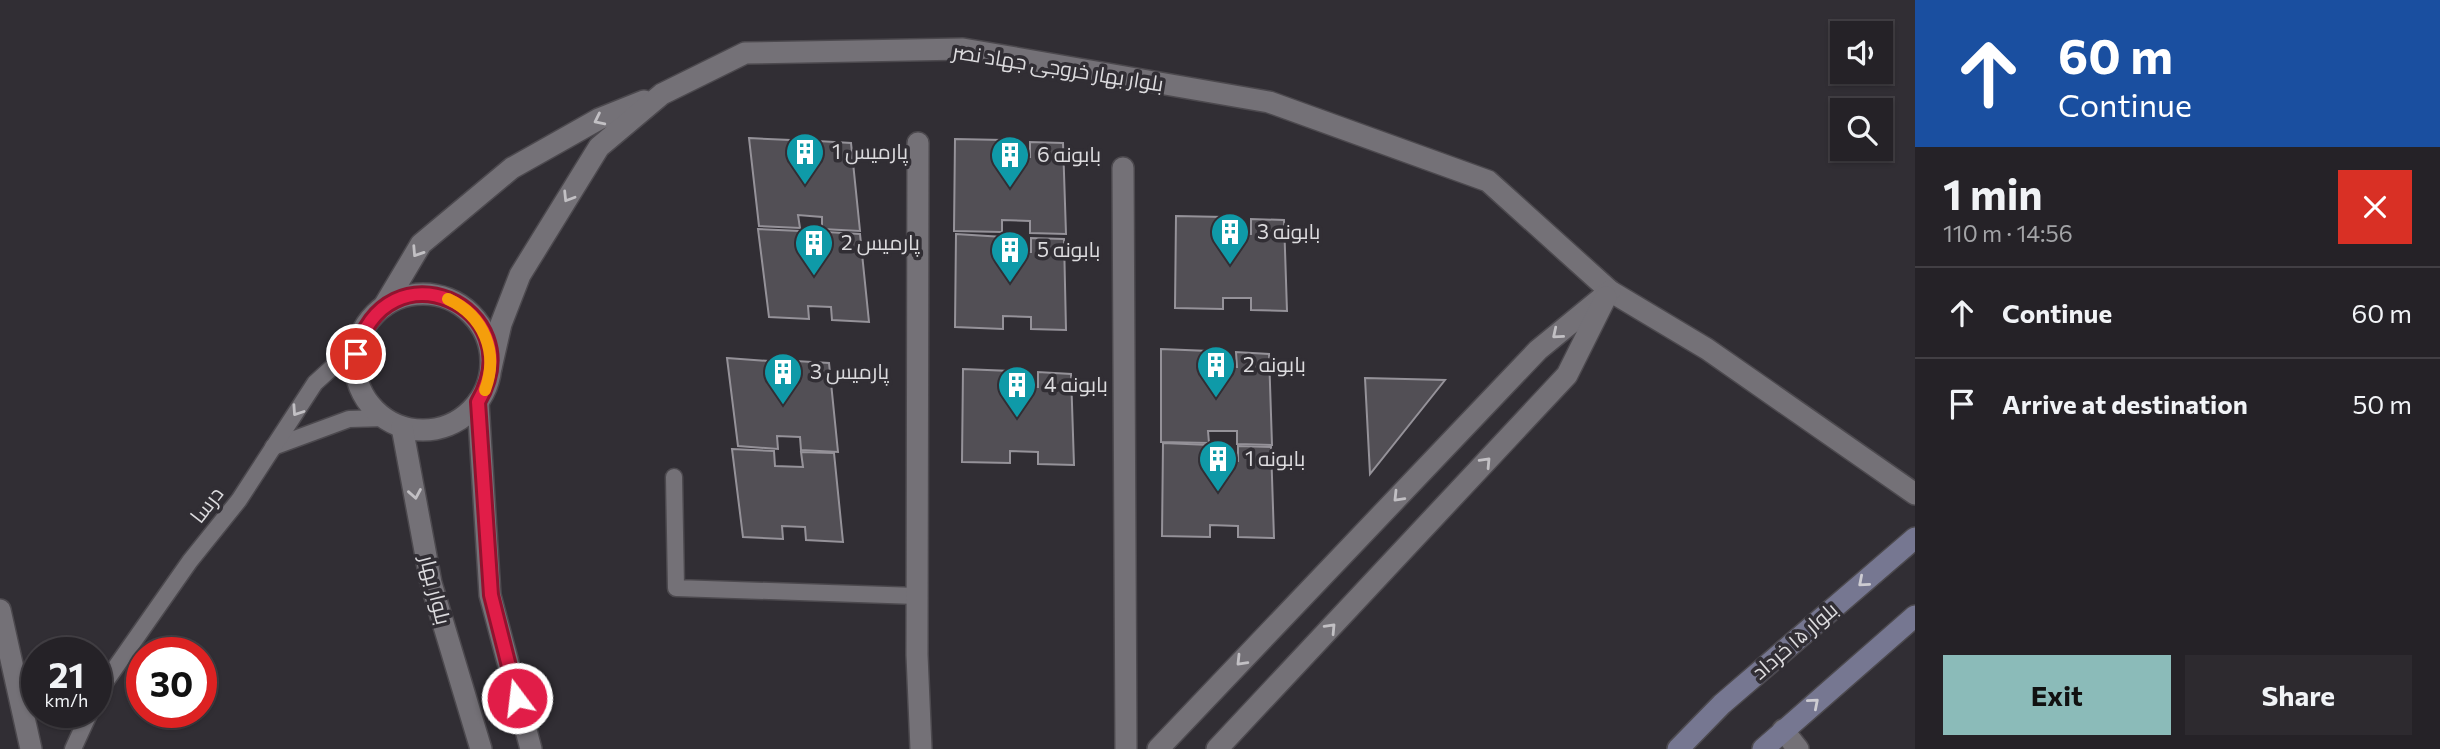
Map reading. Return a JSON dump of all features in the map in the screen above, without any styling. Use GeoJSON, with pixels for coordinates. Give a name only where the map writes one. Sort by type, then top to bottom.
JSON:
{"type":"FeatureCollection","features":[{"type":"Feature","properties":{"kind":"street","name":"بلوار بهار خروجی جهاد نصر"},"geometry":{"type":"LineString","coordinates":[[491,368],[501,324],[520,275],[599,147],[662,94],[744,53],[963,49],[1269,102],[1488,181],[1610,290],[1707,349],[1915,494]]}},
{"type":"Feature","properties":{"kind":"street"},"geometry":{"type":"LineString","coordinates":[[383,308],[421,244],[512,168],[599,119],[662,94]]}},
{"type":"Feature","properties":{"kind":"street"},"geometry":{"type":"LineString","coordinates":[[918,143],[918,596],[921,749]]}},
{"type":"Feature","properties":{"kind":"street"},"geometry":{"type":"LineString","coordinates":[[1123,168],[1126,749]]}},
{"type":"Feature","properties":{"kind":"street"},"geometry":{"type":"LineString","coordinates":[[1158,749],[1538,350],[1610,290]]}},
{"type":"Feature","properties":{"kind":"street"},"geometry":{"type":"LineString","coordinates":[[1217,749],[1567,375],[1610,290]]}},
{"type":"Feature","properties":{"kind":"street"},"geometry":{"type":"LineString","coordinates":[[419,294],[442,296],[463,306],[479,323],[489,344],[491,368],[487,387],[463,418],[445,427],[425,430],[394,423],[366,399],[357,377],[356,354],[362,331],[383,308],[396,299],[419,294]]}},
{"type":"Feature","properties":{"kind":"street"},"geometry":{"type":"LineString","coordinates":[[478,402],[491,595],[531,749]]}},
{"type":"Feature","properties":{"kind":"street","name":"بلوار بهار"},"geometry":{"type":"LineString","coordinates":[[394,423],[431,583],[481,749]]}},
{"type":"Feature","properties":{"kind":"street","name":"بلوار ۱۵ خرداد"},"geometry":{"type":"LineString","coordinates":[[1678,749],[1722,704],[1915,538]]}},
{"type":"Feature","properties":{"kind":"street"},"geometry":{"type":"LineString","coordinates":[[0,610],[31,749]]}},
{"type":"Feature","properties":{"kind":"street"},"geometry":{"type":"LineString","coordinates":[[1763,749],[1915,616]]}},
{"type":"Feature","properties":{"kind":"street"},"geometry":{"type":"LineString","coordinates":[[1783,730],[1798,749]]}},
{"type":"Feature","properties":{"kind":"lane","name":"درسا"},"geometry":{"type":"LineString","coordinates":[[112,672],[191,561],[239,500],[315,383],[359,344]]}},
{"type":"Feature","properties":{"kind":"lane"},"geometry":{"type":"LineString","coordinates":[[273,447],[349,419],[394,423]]}},
{"type":"Feature","properties":{"kind":"lane"},"geometry":{"type":"LineString","coordinates":[[674,477],[676,588],[918,596]]}},
{"type":"Feature","properties":{"kind":"lane"},"geometry":{"type":"LineString","coordinates":[[73,749],[83,728]]}},
{"type":"Feature","properties":{"kind":"building","name":"پارمیس 1"},"geometry":{"type":"Polygon","coordinates":[[[749,138],[790,140],[791,155],[819,156],[818,141],[851,143],[860,231],[822,229],[822,217],[798,215],[800,228],[759,226],[749,138]]]}},
{"type":"Feature","properties":{"kind":"building","name":"بابونه 6"},"geometry":{"type":"Polygon","coordinates":[[[955,139],[1003,140],[1003,156],[1030,157],[1030,142],[1063,143],[1066,234],[1030,233],[1030,221],[1002,220],[1002,232],[954,231],[955,139]]]}},
{"type":"Feature","properties":{"kind":"building","name":"بابونه 3"},"geometry":{"type":"Polygon","coordinates":[[[1176,216],[1224,217],[1223,233],[1251,234],[1251,219],[1284,220],[1287,311],[1251,310],[1251,298],[1223,298],[1223,309],[1175,308],[1176,216]]]}},
{"type":"Feature","properties":{"kind":"building","name":"پارمیس 2"},"geometry":{"type":"Polygon","coordinates":[[[758,229],[800,231],[800,245],[828,247],[827,232],[860,234],[869,322],[832,320],[831,307],[808,306],[809,319],[769,317],[758,229]]]}},
{"type":"Feature","properties":{"kind":"building","name":"بابونه 5"},"geometry":{"type":"Polygon","coordinates":[[[956,234],[1003,237],[1003,252],[1031,252],[1031,238],[1064,239],[1066,330],[1031,329],[1031,317],[1003,316],[1003,329],[955,327],[956,234]]]}},
{"type":"Feature","properties":{"kind":"building","name":"بابونه 2"},"geometry":{"type":"Polygon","coordinates":[[[1161,349],[1209,351],[1209,366],[1237,367],[1236,352],[1269,354],[1272,445],[1237,444],[1237,431],[1208,431],[1209,443],[1161,442],[1161,349]]]}},
{"type":"Feature","properties":{"kind":"building","name":"پارمیس 3"},"geometry":{"type":"Polygon","coordinates":[[[727,358],[769,361],[769,375],[797,377],[796,361],[829,363],[838,452],[801,450],[800,437],[777,436],[778,449],[738,446],[727,358]]]}},
{"type":"Feature","properties":{"kind":"building","name":"بابونه 4"},"geometry":{"type":"Polygon","coordinates":[[[963,369],[1011,371],[1010,386],[1038,387],[1038,372],[1071,374],[1074,465],[1038,464],[1038,452],[1010,451],[1010,463],[962,462],[963,369]]]}},
{"type":"Feature","properties":{"kind":"building"},"geometry":{"type":"Polygon","coordinates":[[[1365,378],[1445,380],[1370,474],[1365,378]]]}},
{"type":"Feature","properties":{"kind":"building","name":"بابونه 1"},"geometry":{"type":"Polygon","coordinates":[[[1163,443],[1210,445],[1210,460],[1238,461],[1238,446],[1271,447],[1274,538],[1238,537],[1238,526],[1210,525],[1210,537],[1162,536],[1163,443]]]}},
{"type":"Feature","properties":{"kind":"building"},"geometry":{"type":"Polygon","coordinates":[[[732,449],[774,451],[775,466],[803,467],[801,452],[834,453],[843,542],[806,540],[805,527],[782,526],[783,539],[743,537],[732,449]]]}},
{"type":"Feature","properties":{"kind":"slow traffic"},"geometry":{"type":"LineString","coordinates":[[448,299],[463,306],[479,323],[489,344],[491,368],[485,390]]}},
{"type":"Feature","properties":{"kind":"place","name":"پارمیس 1"},"geometry":{"type":"Point","coordinates":[805,186]}},
{"type":"Feature","properties":{"kind":"place","name":"بابونه 6"},"geometry":{"type":"Point","coordinates":[1010,189]}},
{"type":"Feature","properties":{"kind":"place","name":"بابونه 3"},"geometry":{"type":"Point","coordinates":[1230,266]}},
{"type":"Feature","properties":{"kind":"place","name":"پارمیس 2"},"geometry":{"type":"Point","coordinates":[814,277]}},
{"type":"Feature","properties":{"kind":"place","name":"بابونه 5"},"geometry":{"type":"Point","coordinates":[1010,284]}},
{"type":"Feature","properties":{"kind":"place","name":"بابونه 2"},"geometry":{"type":"Point","coordinates":[1216,399]}},
{"type":"Feature","properties":{"kind":"place","name":"پارمیس 3"},"geometry":{"type":"Point","coordinates":[783,406]}},
{"type":"Feature","properties":{"kind":"place","name":"بابونه 4"},"geometry":{"type":"Point","coordinates":[1017,419]}},
{"type":"Feature","properties":{"kind":"place","name":"بابونه 1"},"geometry":{"type":"Point","coordinates":[1218,493]}},
{"type":"Feature","properties":{"kind":"route"},"geometry":{"type":"LineString","coordinates":[[356,354],[362,331],[377,312],[396,299],[419,294],[442,296],[463,306],[479,323],[489,344],[491,368],[487,387],[478,402],[491,595],[517,698]]}}]}
